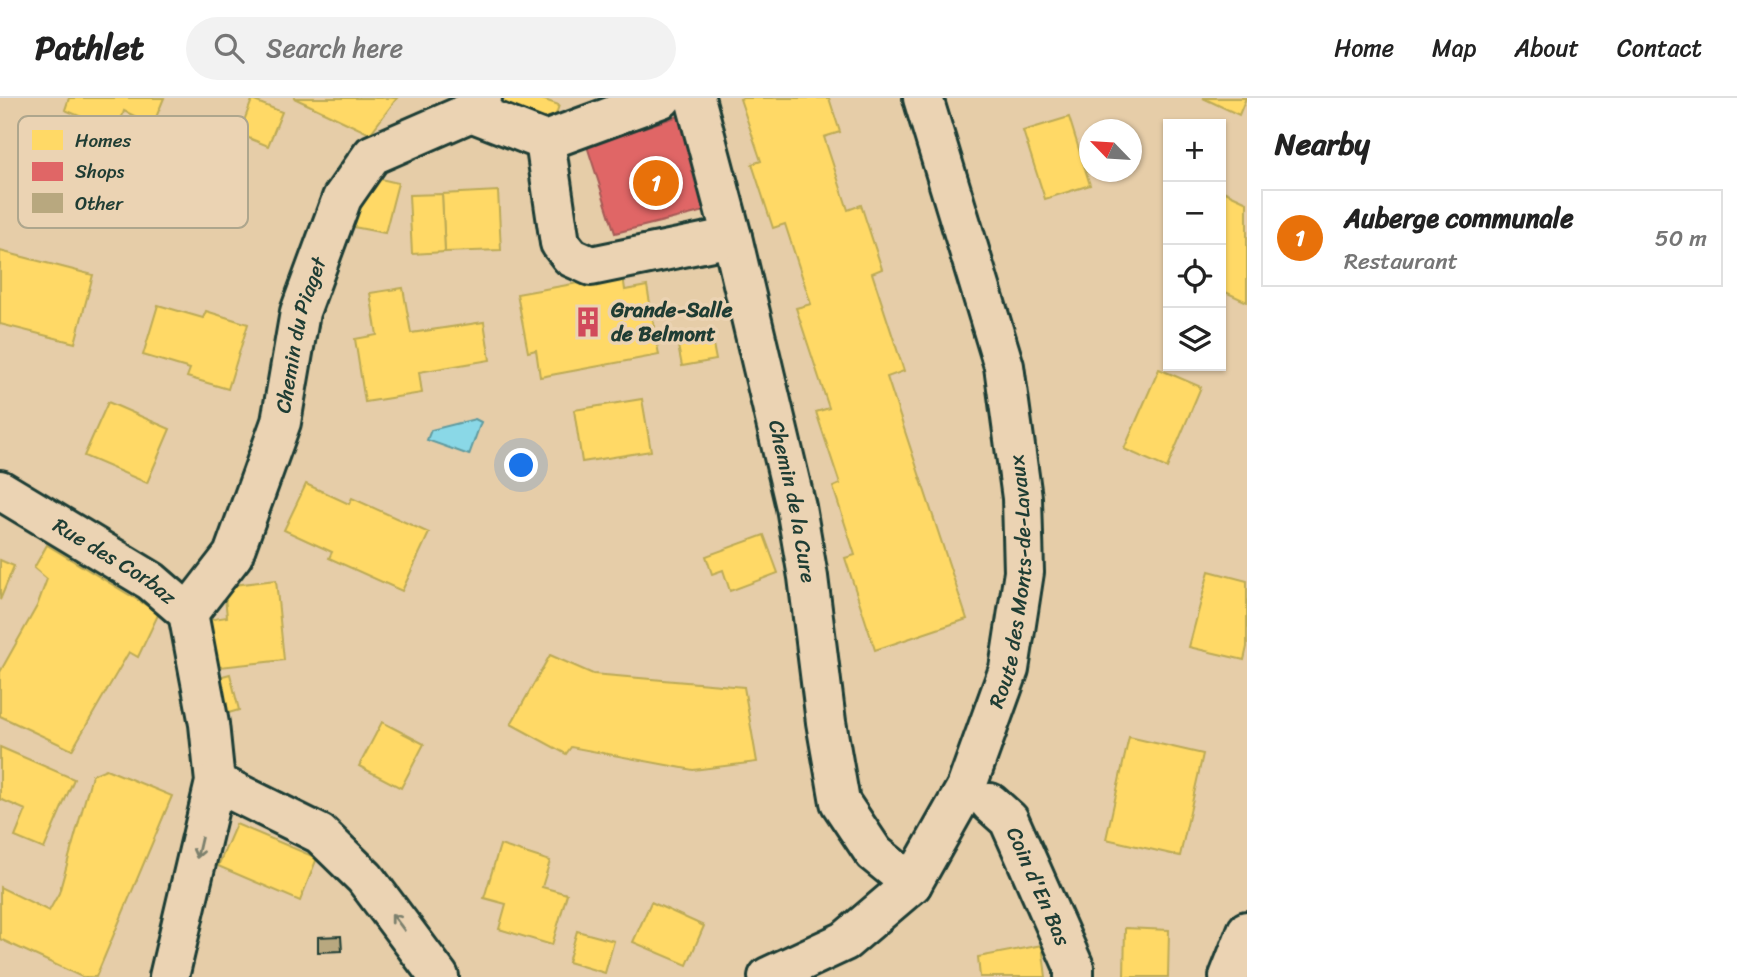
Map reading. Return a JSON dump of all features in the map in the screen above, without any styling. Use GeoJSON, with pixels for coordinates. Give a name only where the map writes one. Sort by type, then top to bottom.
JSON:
{"type":"FeatureCollection","features":[{"type":"Feature","properties":{"kind":"street"},"geometry":{"type":"LineString","coordinates":[[477,105],[545,141],[662,98]]}},
{"type":"Feature","properties":{"kind":"street","name":"Chemin de la Cure"},"geometry":{"type":"LineString","coordinates":[[695,98],[732,237],[796,507],[839,802],[874,853],[912,884]]}},
{"type":"Feature","properties":{"kind":"street","name":"Route des Monts-de-Lavaux"},"geometry":{"type":"LineString","coordinates":[[768,977],[845,941],[912,884],[966,788],[1009,669],[1024,572],[1022,498],[1004,366],[923,98]]}},
{"type":"Feature","properties":{"kind":"street","name":"Chemin du Piaget"},"geometry":{"type":"LineString","coordinates":[[188,612],[233,555],[282,422],[300,312],[342,198],[372,155],[477,105]]}},
{"type":"Feature","properties":{"kind":"street"},"geometry":{"type":"LineString","coordinates":[[545,141],[560,243],[571,257],[591,266],[732,237]]}},
{"type":"Feature","properties":{"kind":"street","name":"Rue des Corbaz"},"geometry":{"type":"LineString","coordinates":[[0,491],[151,580],[188,612],[209,724],[215,782],[169,977]]}},
{"type":"Feature","properties":{"kind":"street"},"geometry":{"type":"LineString","coordinates":[[215,782],[320,834],[365,878],[439,977]]}},
{"type":"Feature","properties":{"kind":"street","name":"Coin d'En Bas"},"geometry":{"type":"LineString","coordinates":[[990,803],[1009,820],[1074,967],[1074,977]]}},
{"type":"Feature","properties":{"kind":"street"},"geometry":{"type":"LineString","coordinates":[[1229,977],[1247,931]]}},
{"type":"Feature","properties":{"kind":"water"},"geometry":{"type":"Polygon","coordinates":[[[475,419],[481,422],[469,455],[427,440],[431,430],[475,419]]]}},
{"type":"Feature","properties":{"kind":"building: Homes"},"geometry":{"type":"Polygon","coordinates":[[[69,98],[164,98],[157,116],[134,116],[124,111],[122,116],[79,116],[65,110],[69,98]]]}},
{"type":"Feature","properties":{"kind":"building: Homes"},"geometry":{"type":"Polygon","coordinates":[[[294,98],[397,98],[370,134],[294,98]]]}},
{"type":"Feature","properties":{"kind":"building: Homes"},"geometry":{"type":"Polygon","coordinates":[[[504,98],[539,98],[559,105],[553,124],[501,106],[504,98]]]}},
{"type":"Feature","properties":{"kind":"building: Homes"},"geometry":{"type":"Polygon","coordinates":[[[829,98],[840,132],[824,137],[848,210],[861,205],[882,269],[872,273],[904,371],[887,377],[967,619],[875,650],[845,558],[855,555],[833,487],[840,484],[816,412],[829,408],[796,308],[811,304],[785,224],[773,228],[752,164],[761,161],[740,99],[829,98]]]}},
{"type":"Feature","properties":{"kind":"building: Homes"},"geometry":{"type":"Polygon","coordinates":[[[1203,98],[1246,98],[1239,115],[1203,98]]]}},
{"type":"Feature","properties":{"kind":"building: Homes"},"geometry":{"type":"Polygon","coordinates":[[[252,100],[282,112],[268,146],[248,138],[248,116],[246,116],[252,100]]]}},
{"type":"Feature","properties":{"kind":"building: Homes"},"geometry":{"type":"Polygon","coordinates":[[[1069,117],[1079,149],[1079,182],[1089,182],[1090,185],[1045,199],[1023,131],[1069,117]]]}},
{"type":"Feature","properties":{"kind":"building: Homes"},"geometry":{"type":"Polygon","coordinates":[[[363,175],[398,183],[385,233],[343,225],[363,175]]]}},
{"type":"Feature","properties":{"kind":"building: Homes"},"geometry":{"type":"Polygon","coordinates":[[[498,191],[501,250],[445,252],[442,194],[498,191]]]}},
{"type":"Feature","properties":{"kind":"building: Homes"},"geometry":{"type":"Polygon","coordinates":[[[1226,192],[1247,202],[1247,302],[1226,292],[1226,192]]]}},
{"type":"Feature","properties":{"kind":"building: Homes"},"geometry":{"type":"Polygon","coordinates":[[[442,194],[445,252],[412,254],[409,195],[442,194]]]}},
{"type":"Feature","properties":{"kind":"building: Homes"},"geometry":{"type":"Polygon","coordinates":[[[0,251],[93,275],[75,343],[0,324],[0,251]]]}},
{"type":"Feature","properties":{"kind":"building: Homes","name":"Grande-Salle de Belmont"},"geometry":{"type":"Polygon","coordinates":[[[623,275],[625,290],[647,286],[659,355],[540,377],[536,350],[528,352],[517,294],[623,275]]]}},
{"type":"Feature","properties":{"kind":"building: Homes"},"geometry":{"type":"Polygon","coordinates":[[[403,288],[411,333],[484,322],[490,360],[419,372],[422,393],[365,402],[355,339],[377,335],[370,293],[403,288]]]}},
{"type":"Feature","properties":{"kind":"building: Homes"},"geometry":{"type":"Polygon","coordinates":[[[158,305],[203,318],[206,311],[248,324],[228,389],[187,377],[190,369],[143,355],[158,305]]]}},
{"type":"Feature","properties":{"kind":"building: Homes"},"geometry":{"type":"Polygon","coordinates":[[[712,339],[716,360],[682,366],[678,346],[712,339]]]}},
{"type":"Feature","properties":{"kind":"building: Homes"},"geometry":{"type":"Polygon","coordinates":[[[1159,369],[1201,387],[1167,468],[1124,449],[1159,369]]]}},
{"type":"Feature","properties":{"kind":"building: Homes"},"geometry":{"type":"Polygon","coordinates":[[[642,399],[651,451],[582,462],[574,410],[642,399]]]}},
{"type":"Feature","properties":{"kind":"building: Homes"},"geometry":{"type":"Polygon","coordinates":[[[108,402],[170,429],[147,483],[84,456],[108,402]]]}},
{"type":"Feature","properties":{"kind":"building: Homes"},"geometry":{"type":"Polygon","coordinates":[[[306,484],[349,504],[352,498],[429,533],[402,591],[329,558],[332,552],[284,530],[306,484]]]}},
{"type":"Feature","properties":{"kind":"building: Homes"},"geometry":{"type":"Polygon","coordinates":[[[764,535],[778,573],[730,591],[723,570],[712,574],[706,556],[764,535]]]}},
{"type":"Feature","properties":{"kind":"building: Homes"},"geometry":{"type":"Polygon","coordinates":[[[47,545],[159,613],[138,657],[129,652],[72,750],[0,716],[0,672],[37,606],[47,579],[34,568],[47,545]]]}},
{"type":"Feature","properties":{"kind":"building: Homes"},"geometry":{"type":"Polygon","coordinates":[[[0,560],[14,566],[0,600],[0,560]]]}},
{"type":"Feature","properties":{"kind":"building: Homes"},"geometry":{"type":"Polygon","coordinates":[[[1209,571],[1247,581],[1247,647],[1244,660],[1189,647],[1209,571]]]}},
{"type":"Feature","properties":{"kind":"building: Homes"},"geometry":{"type":"Polygon","coordinates":[[[276,580],[284,660],[211,668],[207,620],[227,617],[224,586],[276,580]]]}},
{"type":"Feature","properties":{"kind":"building: Homes"},"geometry":{"type":"Polygon","coordinates":[[[550,655],[593,674],[744,687],[757,762],[693,770],[571,747],[566,754],[511,724],[550,655]]]}},
{"type":"Feature","properties":{"kind":"building: Homes"},"geometry":{"type":"Polygon","coordinates":[[[230,674],[239,710],[225,714],[215,678],[230,674]]]}},
{"type":"Feature","properties":{"kind":"building: Homes"},"geometry":{"type":"Polygon","coordinates":[[[382,722],[424,744],[401,788],[359,766],[382,722]]]}},
{"type":"Feature","properties":{"kind":"building: Homes"},"geometry":{"type":"Polygon","coordinates":[[[1129,737],[1203,754],[1180,856],[1106,839],[1129,737]]]}},
{"type":"Feature","properties":{"kind":"building: Homes"},"geometry":{"type":"Polygon","coordinates":[[[0,747],[74,779],[44,849],[15,837],[26,810],[0,799],[0,747]]]}},
{"type":"Feature","properties":{"kind":"building: Homes"},"geometry":{"type":"Polygon","coordinates":[[[106,769],[172,796],[96,977],[82,977],[0,939],[0,887],[49,911],[59,893],[92,775],[106,769]]]}},
{"type":"Feature","properties":{"kind":"building: Homes"},"geometry":{"type":"Polygon","coordinates":[[[236,824],[317,858],[300,901],[218,866],[236,824]]]}},
{"type":"Feature","properties":{"kind":"building: Homes"},"geometry":{"type":"Polygon","coordinates":[[[500,845],[550,861],[542,887],[567,894],[552,945],[499,929],[506,904],[484,898],[500,845]]]}},
{"type":"Feature","properties":{"kind":"building: Homes"},"geometry":{"type":"Polygon","coordinates":[[[651,902],[704,926],[687,965],[633,942],[651,902]]]}},
{"type":"Feature","properties":{"kind":"building: Homes"},"geometry":{"type":"Polygon","coordinates":[[[1125,928],[1169,930],[1168,977],[1124,977],[1125,928]]]}},
{"type":"Feature","properties":{"kind":"building: Homes"},"geometry":{"type":"Polygon","coordinates":[[[577,931],[614,941],[605,973],[568,962],[577,931]]]}},
{"type":"Feature","properties":{"kind":"building: Homes"},"geometry":{"type":"Polygon","coordinates":[[[1042,945],[1046,977],[980,977],[978,957],[1042,945]]]}},
{"type":"Feature","properties":{"kind":"building: Shops"},"geometry":{"type":"Polygon","coordinates":[[[685,114],[717,208],[615,233],[587,146],[685,114]]]}},
{"type":"Feature","properties":{"kind":"building: Other"},"geometry":{"type":"Polygon","coordinates":[[[341,936],[342,951],[318,952],[318,937],[341,936]]]}},
{"type":"Feature","properties":{"kind":"place","name":"Auberge communale"},"geometry":{"type":"Point","coordinates":[656,183]}},
{"type":"Feature","properties":{"kind":"place","name":"Grande-Salle de Belmont"},"geometry":{"type":"Point","coordinates":[588,322]}}]}
